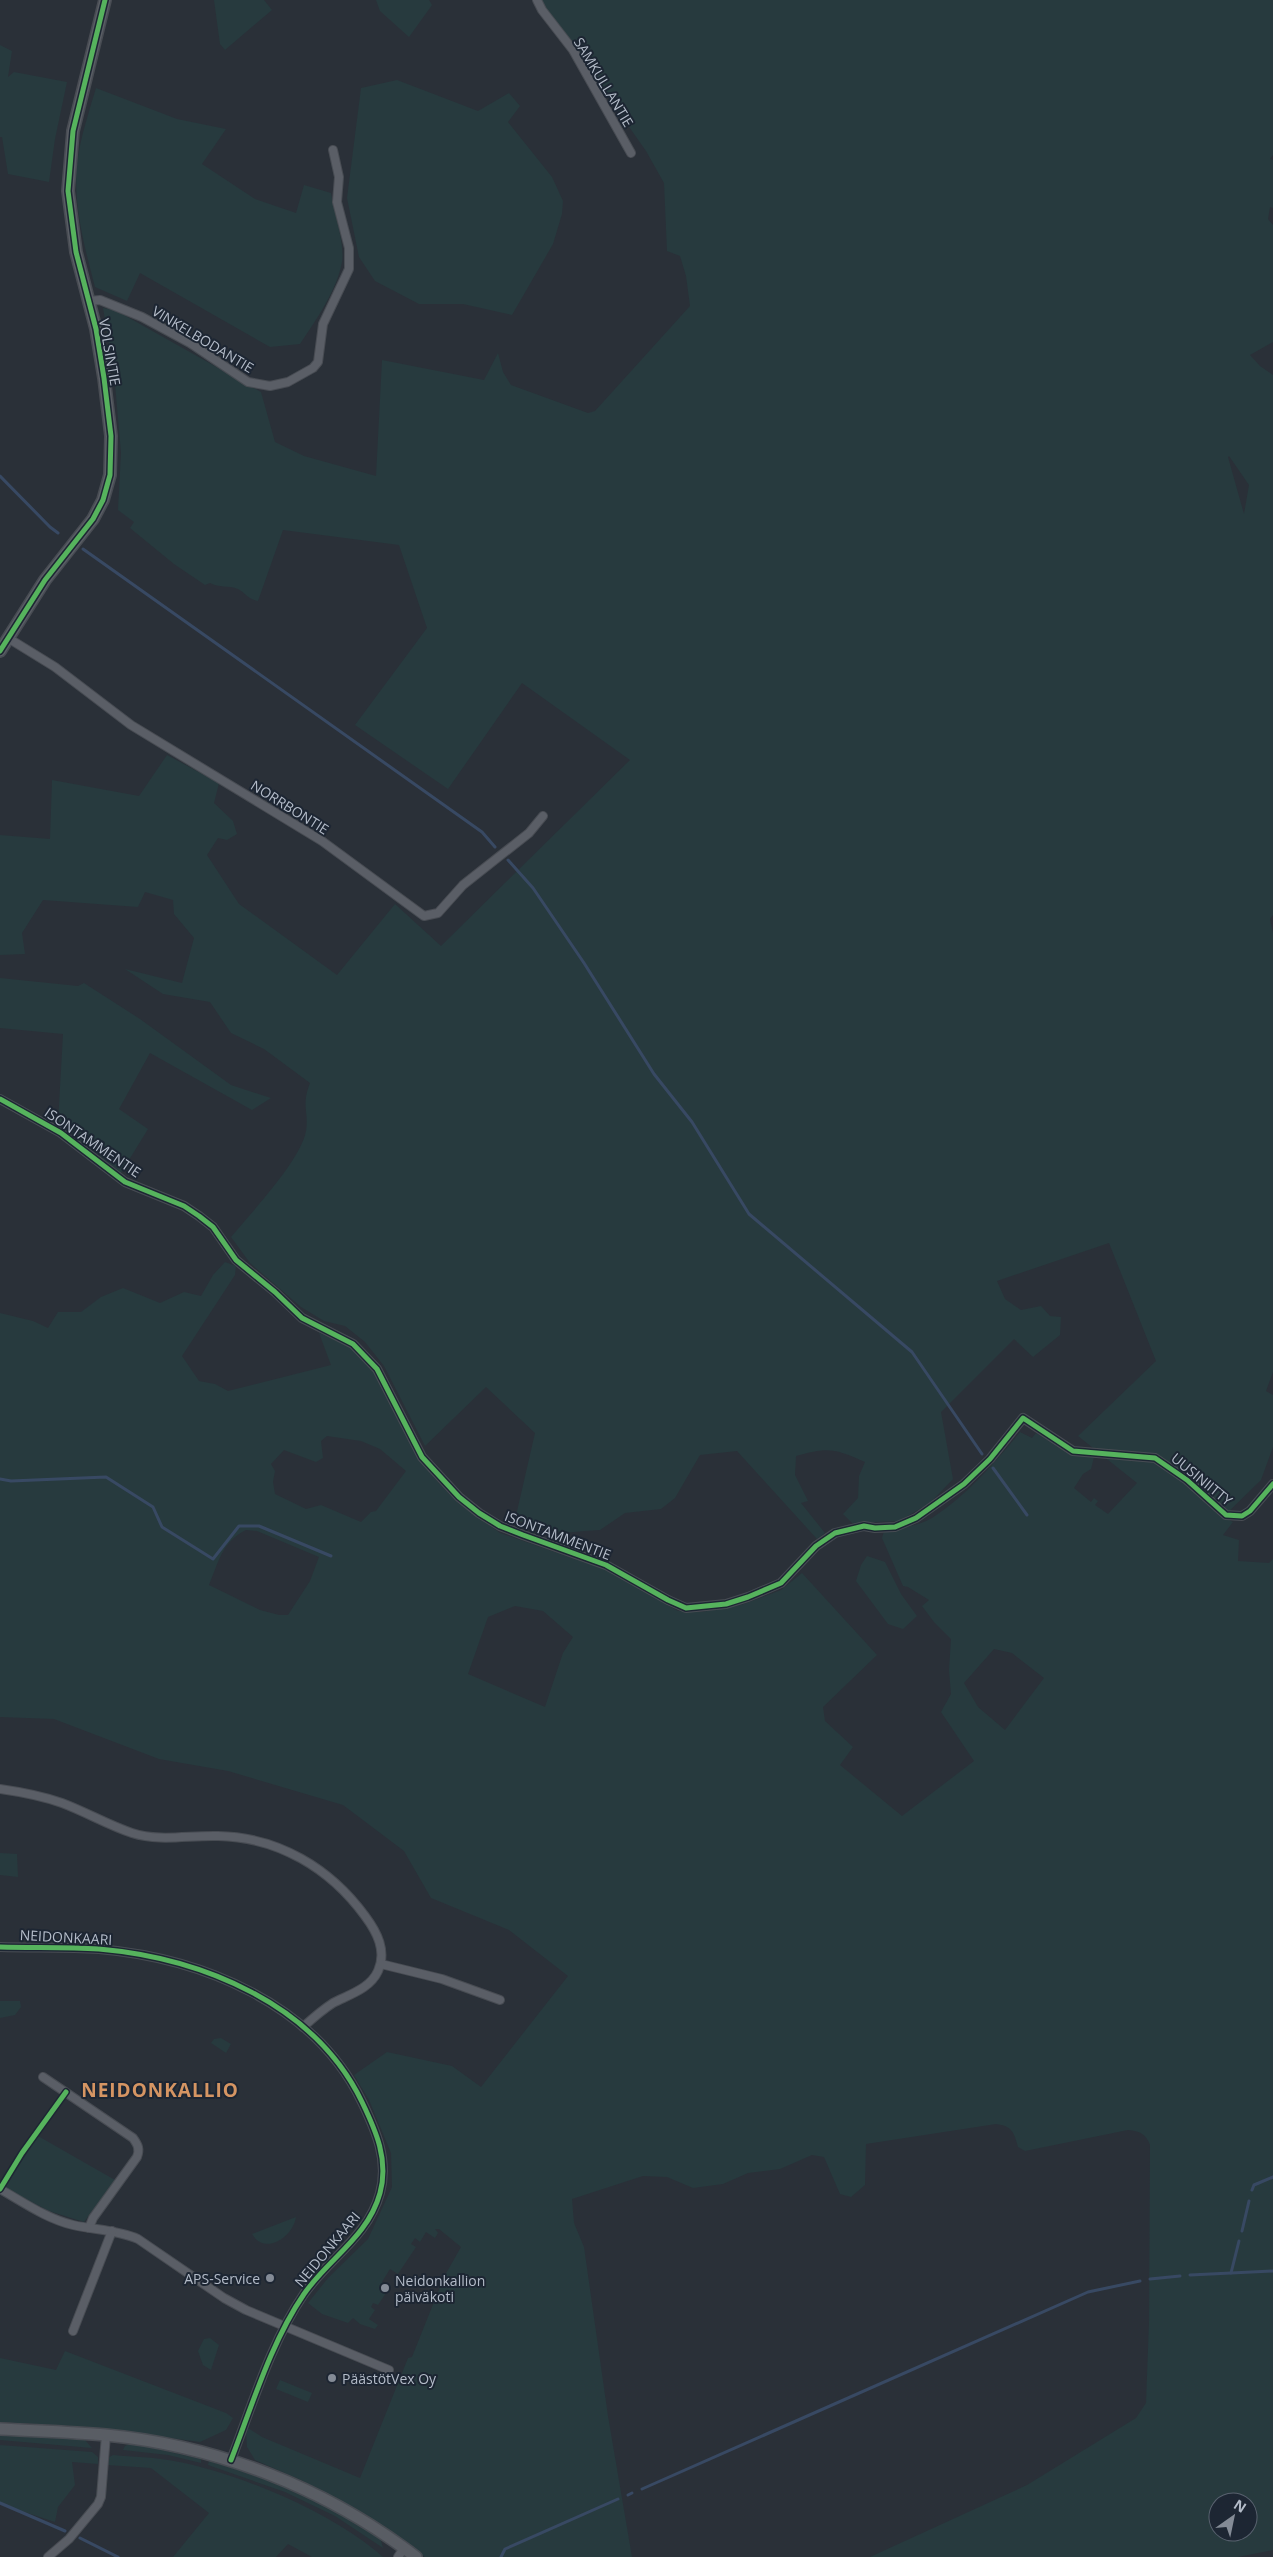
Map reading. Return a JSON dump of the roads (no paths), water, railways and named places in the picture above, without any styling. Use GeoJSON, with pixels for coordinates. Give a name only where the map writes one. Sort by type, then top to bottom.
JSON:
{"type":"FeatureCollection","features":[{"type":"Feature","properties":{"kind":"street","name":"VOLSINTIE"},"geometry":{"type":"LineString","coordinates":[[0,651],[46,580],[93,519],[103,500],[110,475],[111,436],[104,378],[89,301],[71,225],[68,191],[69,168],[78,106],[104,0]]}},
{"type":"Feature","properties":{"kind":"street","name":"SAMKULLANTIE"},"geometry":{"type":"LineString","coordinates":[[537,0],[542,10],[573,50],[631,153]]}},
{"type":"Feature","properties":{"kind":"street","name":"VINKELBODANTIE"},"geometry":{"type":"LineString","coordinates":[[89,301],[100,300],[142,317],[254,384],[279,385],[313,368],[320,355],[321,334],[326,316],[349,269],[351,260],[345,224],[337,202],[339,177],[332,150]]}},
{"type":"Feature","properties":{"kind":"street","name":"NORRBONTIE"},"geometry":{"type":"LineString","coordinates":[[8,638],[55,667],[130,725],[320,840],[424,916],[438,913],[464,885],[529,834],[543,816]]}},
{"type":"Feature","properties":{"kind":"street","name":"ISONTAMMENTIE"},"geometry":{"type":"LineString","coordinates":[[0,1099],[61,1133],[125,1182],[184,1206],[199,1216],[213,1227],[236,1260],[275,1292],[302,1318],[314,1326],[342,1337],[359,1349],[377,1369],[387,1392],[422,1457],[458,1497],[500,1526],[606,1565],[686,1608],[708,1608],[726,1604],[781,1583],[816,1546],[835,1533],[864,1526],[875,1528],[894,1527],[916,1518],[964,1484],[990,1459],[1023,1418]]}},
{"type":"Feature","properties":{"kind":"street","name":"UUSINIITTY"},"geometry":{"type":"LineString","coordinates":[[1023,1418],[1073,1451],[1155,1458],[1187,1480],[1226,1515],[1242,1516],[1250,1511],[1273,1484]]}},
{"type":"Feature","properties":{"kind":"street"},"geometry":{"type":"LineString","coordinates":[[0,1789],[34,1794],[64,1803],[133,1833],[172,1838],[240,1837],[276,1846],[294,1854],[332,1879],[351,1897],[378,1938],[382,1952],[381,1964],[378,1973],[368,1984],[319,2012],[304,2027]]}},
{"type":"Feature","properties":{"kind":"street","name":"NEIDONKAARI"},"geometry":{"type":"LineString","coordinates":[[0,1947],[101,1950],[183,1965],[248,1990],[304,2027],[328,2051],[358,2094],[379,2140],[383,2177],[375,2209],[365,2228],[313,2282],[285,2326],[231,2460]]}},
{"type":"Feature","properties":{"kind":"street"},"geometry":{"type":"LineString","coordinates":[[381,1964],[442,1979],[500,2000]]}},
{"type":"Feature","properties":{"kind":"street"},"geometry":{"type":"LineString","coordinates":[[43,2077],[133,2138],[138,2145],[137,2157],[93,2218],[89,2228]]}},
{"type":"Feature","properties":{"kind":"street"},"geometry":{"type":"LineString","coordinates":[[0,2189],[55,2219],[89,2228],[112,2231],[138,2239],[224,2298],[389,2370]]}},
{"type":"Feature","properties":{"kind":"street"},"geometry":{"type":"LineString","coordinates":[[73,2331],[112,2231]]}},
{"type":"Feature","properties":{"kind":"street"},"geometry":{"type":"LineString","coordinates":[[0,2429],[106,2435],[172,2445],[231,2460],[284,2480],[326,2500],[401,2553],[416,2557]]}},
{"type":"Feature","properties":{"kind":"street"},"geometry":{"type":"LineString","coordinates":[[48,2557],[65,2544],[98,2504],[101,2497],[106,2435]]}},
{"type":"Feature","properties":{"kind":"waterway"},"geometry":{"type":"LineString","coordinates":[[0,476],[58,533]]}},
{"type":"Feature","properties":{"kind":"waterway"},"geometry":{"type":"LineString","coordinates":[[83,549],[482,832],[495,847]]}},
{"type":"Feature","properties":{"kind":"waterway"},"geometry":{"type":"LineString","coordinates":[[508,860],[533,888],[584,963],[654,1074],[692,1122],[749,1214],[912,1352],[982,1454]]}},
{"type":"Feature","properties":{"kind":"waterway"},"geometry":{"type":"LineString","coordinates":[[993,1468],[1027,1515]]}},
{"type":"Feature","properties":{"kind":"waterway"},"geometry":{"type":"LineString","coordinates":[[0,1479],[11,1481],[106,1477],[153,1507],[162,1527],[213,1559],[239,1526],[259,1526],[331,1556]]}},
{"type":"Feature","properties":{"kind":"waterway"},"geometry":{"type":"LineString","coordinates":[[1252,2190],[1254,2185],[1273,2177]]}},
{"type":"Feature","properties":{"kind":"waterway"},"geometry":{"type":"LineString","coordinates":[[1242,2231],[1249,2201]]}},
{"type":"Feature","properties":{"kind":"waterway"},"geometry":{"type":"LineString","coordinates":[[1231,2273],[1239,2241]]}},
{"type":"Feature","properties":{"kind":"waterway"},"geometry":{"type":"LineString","coordinates":[[1190,2275],[1273,2271]]}},
{"type":"Feature","properties":{"kind":"waterway"},"geometry":{"type":"LineString","coordinates":[[1150,2279],[1180,2276]]}},
{"type":"Feature","properties":{"kind":"waterway"},"geometry":{"type":"LineString","coordinates":[[642,2489],[1088,2292],[1140,2281]]}},
{"type":"Feature","properties":{"kind":"waterway"},"geometry":{"type":"LineString","coordinates":[[628,2495],[632,2493]]}},
{"type":"Feature","properties":{"kind":"waterway"},"geometry":{"type":"LineString","coordinates":[[501,2557],[505,2549],[618,2499]]}},
{"type":"Feature","properties":{"kind":"waterway"},"geometry":{"type":"LineString","coordinates":[[0,2503],[65,2531]]}},
{"type":"Feature","properties":{"kind":"waterway"},"geometry":{"type":"LineString","coordinates":[[80,2538],[118,2557]]}},
{"type":"Feature","properties":{"kind":"place","name":"APS-Service"},"geometry":{"type":"Point","coordinates":[270,2278]}},
{"type":"Feature","properties":{"kind":"place","name":"Neidonkallion päiväkoti"},"geometry":{"type":"Point","coordinates":[385,2288]}},
{"type":"Feature","properties":{"kind":"place","name":"PäästötVex Oy"},"geometry":{"type":"Point","coordinates":[332,2378]}},
{"type":"Feature","properties":{"kind":"district","name":"NEIDONKALLIO"},"geometry":{"type":"Point","coordinates":[160,2090]}}]}
